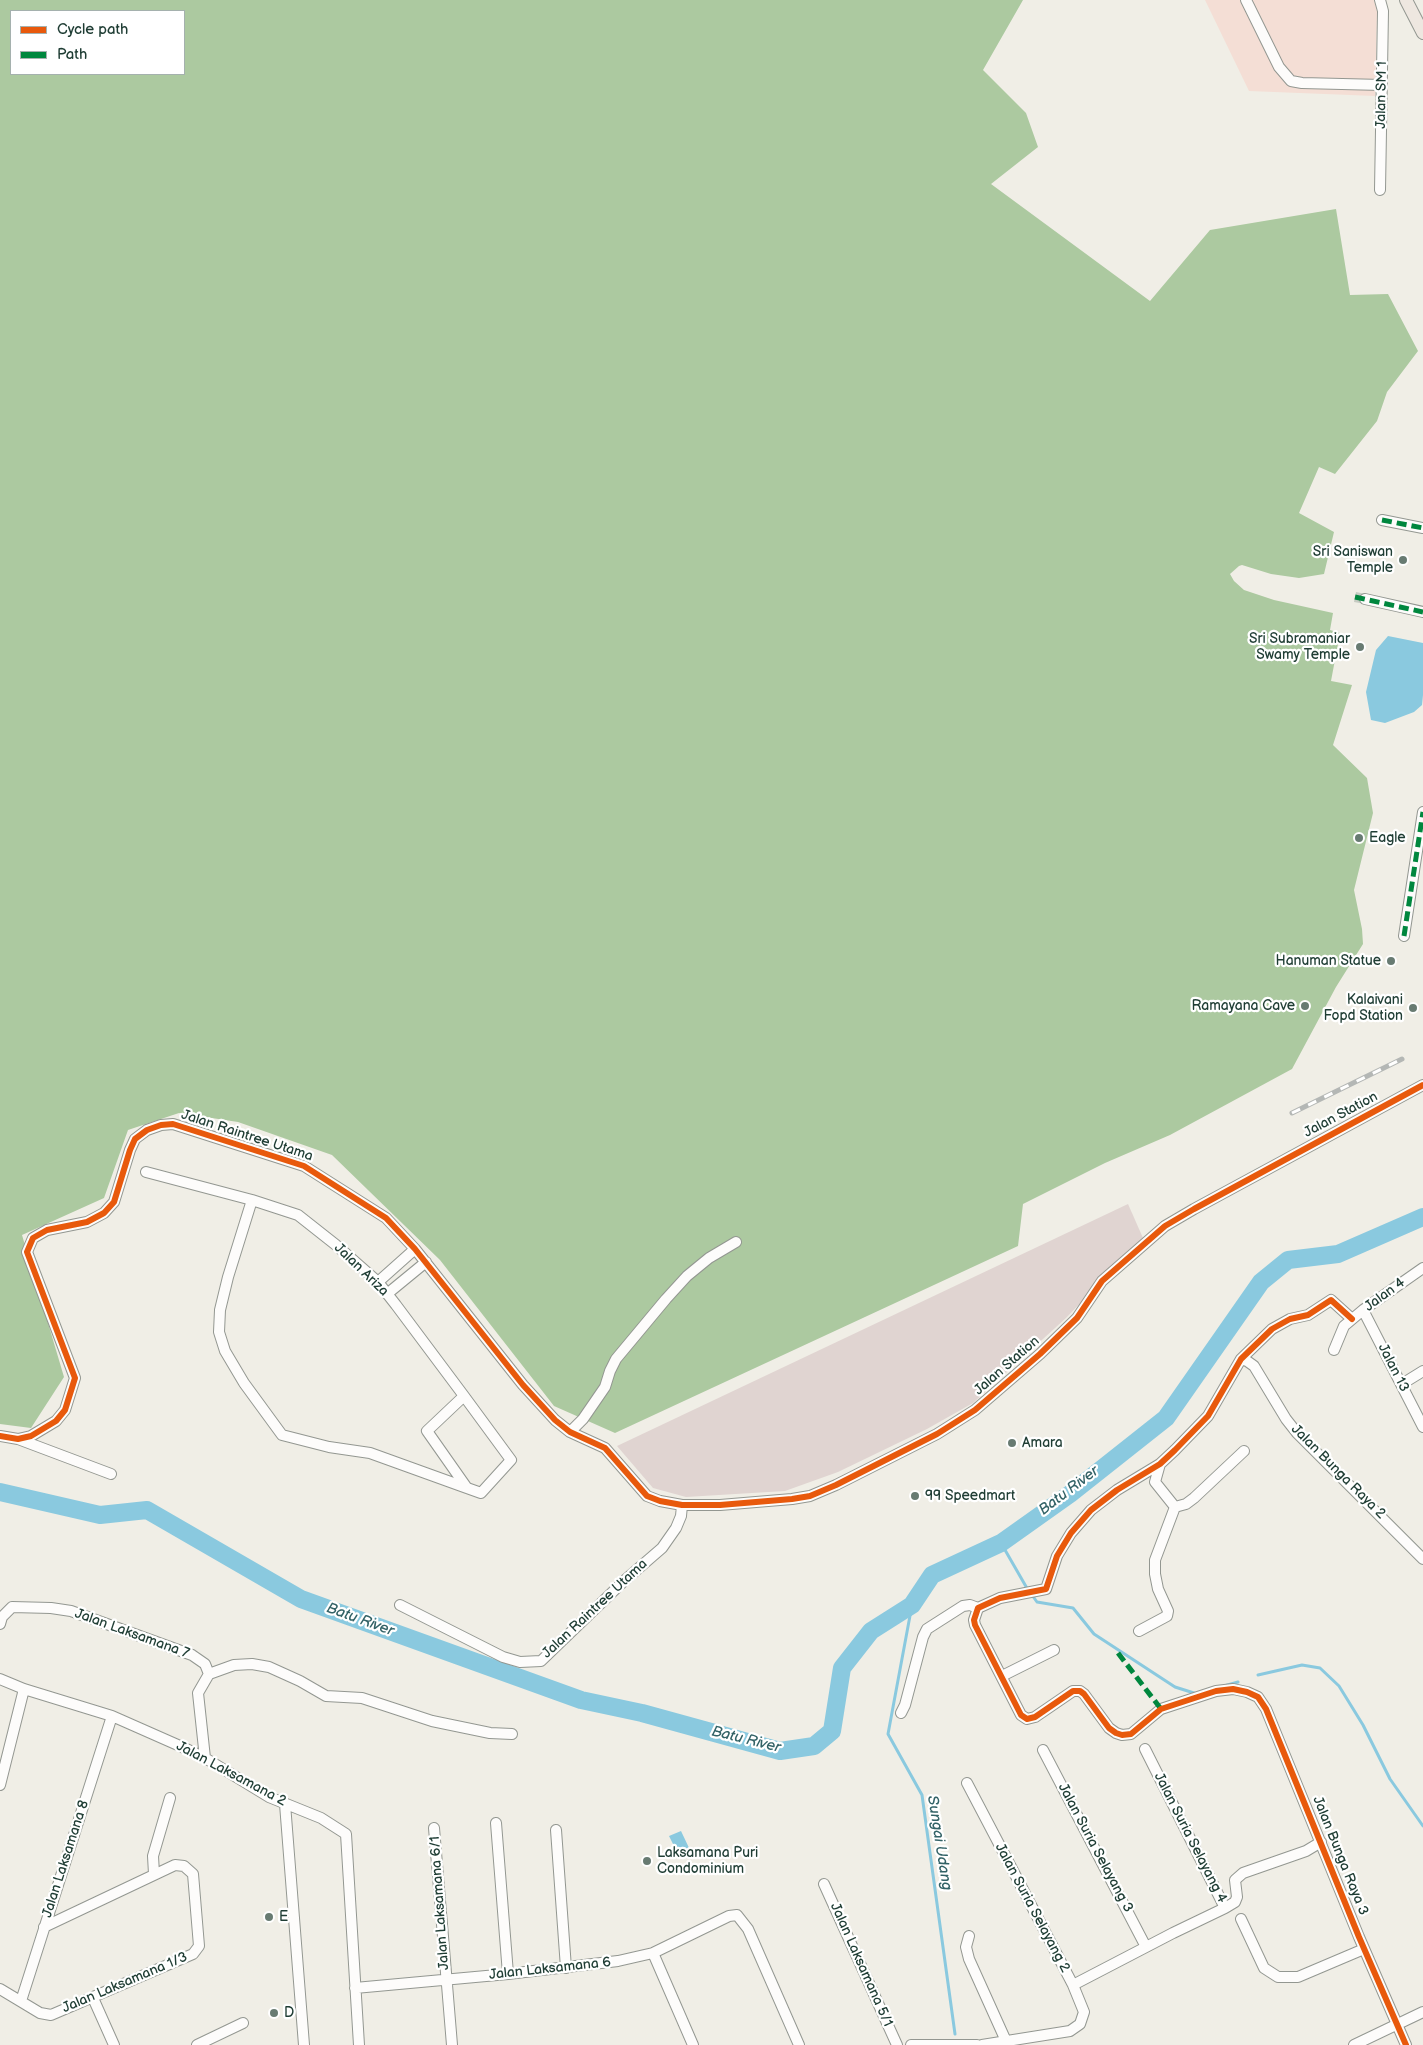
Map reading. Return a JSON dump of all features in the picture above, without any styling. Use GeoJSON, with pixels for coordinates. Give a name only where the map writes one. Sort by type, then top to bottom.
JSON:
{"type":"FeatureCollection","features":[{"type":"Feature","properties":{"kind":"main road"},"geometry":{"type":"LineString","coordinates":[[1406,0],[1423,33]]}},
{"type":"Feature","properties":{"kind":"street"},"geometry":{"type":"LineString","coordinates":[[1246,0],[1279,67],[1291,81],[1302,83],[1382,84]]}},
{"type":"Feature","properties":{"kind":"street","name":"Jalan SM 1"},"geometry":{"type":"LineString","coordinates":[[1380,0],[1383,11],[1380,190]]}},
{"type":"Feature","properties":{"kind":"street"},"geometry":{"type":"LineString","coordinates":[[1382,520],[1423,528]]}},
{"type":"Feature","properties":{"kind":"street"},"geometry":{"type":"LineString","coordinates":[[1365,599],[1423,612]]}},
{"type":"Feature","properties":{"kind":"street"},"geometry":{"type":"LineString","coordinates":[[1404,936],[1423,812]]}},
{"type":"Feature","properties":{"kind":"street","name":"Jalan Station"},"geometry":{"type":"LineString","coordinates":[[426,1262],[522,1385],[555,1420],[570,1432],[605,1448],[647,1496],[660,1501],[682,1505],[747,1503],[810,1496],[836,1485],[937,1434],[975,1410],[1040,1354],[1077,1318],[1102,1281],[1165,1226],[1194,1208],[1423,1085]]}},
{"type":"Feature","properties":{"kind":"street","name":"Jalan Raintree Utama"},"geometry":{"type":"LineString","coordinates":[[18,1440],[31,1436],[56,1421],[66,1410],[75,1378],[27,1252],[33,1238],[47,1230],[87,1222],[104,1213],[114,1202],[130,1150],[136,1139],[147,1130],[161,1125],[173,1124],[304,1166],[386,1218],[426,1262]]}},
{"type":"Feature","properties":{"kind":"street","name":"Jalan Ariza"},"geometry":{"type":"LineString","coordinates":[[146,1172],[252,1200],[298,1215],[378,1282],[511,1460],[481,1493],[467,1488]]}},
{"type":"Feature","properties":{"kind":"street"},"geometry":{"type":"LineString","coordinates":[[252,1200],[228,1277],[220,1310],[219,1332],[225,1351],[244,1383],[282,1435],[328,1447],[370,1453],[467,1488]]}},
{"type":"Feature","properties":{"kind":"street"},"geometry":{"type":"LineString","coordinates":[[570,1432],[583,1418],[605,1387],[616,1359],[666,1299],[687,1276],[709,1258],[736,1242]]}},
{"type":"Feature","properties":{"kind":"street"},"geometry":{"type":"LineString","coordinates":[[378,1282],[415,1249]]}},
{"type":"Feature","properties":{"kind":"street"},"geometry":{"type":"LineString","coordinates":[[387,1294],[426,1262]]}},
{"type":"Feature","properties":{"kind":"street","name":"Jalan 4"},"geometry":{"type":"LineString","coordinates":[[1334,1350],[1344,1326],[1363,1310],[1423,1268]]}},
{"type":"Feature","properties":{"kind":"street"},"geometry":{"type":"LineString","coordinates":[[1054,1650],[1002,1676],[975,1625],[975,1614],[978,1608],[1000,1598],[1042,1591],[1048,1587],[1057,1556],[1066,1540],[1091,1510],[1117,1490],[1160,1464],[1208,1416],[1240,1359],[1272,1329],[1290,1319],[1308,1315],[1328,1301],[1334,1301],[1352,1319]]}},
{"type":"Feature","properties":{"kind":"street","name":"Jalan 13"},"geometry":{"type":"LineString","coordinates":[[1363,1310],[1423,1427]]}},
{"type":"Feature","properties":{"kind":"street","name":"Jalan Bunga Raya 2"},"geometry":{"type":"LineString","coordinates":[[1240,1359],[1254,1366],[1286,1419],[1297,1433],[1423,1559]]}},
{"type":"Feature","properties":{"kind":"street"},"geometry":{"type":"LineString","coordinates":[[1402,1384],[1423,1371]]}},
{"type":"Feature","properties":{"kind":"street"},"geometry":{"type":"LineString","coordinates":[[464,1396],[427,1431],[467,1488]]}},
{"type":"Feature","properties":{"kind":"street"},"geometry":{"type":"LineString","coordinates":[[0,1436],[18,1440],[111,1474]]}},
{"type":"Feature","properties":{"kind":"street"},"geometry":{"type":"LineString","coordinates":[[1174,1508],[1181,1507],[1194,1498],[1244,1451]]}},
{"type":"Feature","properties":{"kind":"street"},"geometry":{"type":"LineString","coordinates":[[1160,1464],[1154,1482],[1174,1508]]}},
{"type":"Feature","properties":{"kind":"street","name":"Jalan Raintree Utama"},"geometry":{"type":"LineString","coordinates":[[400,1605],[503,1657],[520,1662],[540,1661],[625,1580],[662,1548],[676,1528],[681,1516],[682,1505]]}},
{"type":"Feature","properties":{"kind":"street"},"geometry":{"type":"LineString","coordinates":[[1139,1631],[1167,1616],[1168,1612],[1154,1574],[1155,1560],[1174,1508]]}},
{"type":"Feature","properties":{"kind":"street"},"geometry":{"type":"LineString","coordinates":[[901,1713],[905,1705],[923,1637],[928,1629],[963,1606],[970,1604],[978,1608]]}},
{"type":"Feature","properties":{"kind":"street","name":"Jalan Laksamana 7"},"geometry":{"type":"LineString","coordinates":[[0,1624],[2,1617],[12,1607],[51,1608],[71,1611],[192,1655],[204,1664],[209,1674]]}},
{"type":"Feature","properties":{"kind":"street"},"geometry":{"type":"LineString","coordinates":[[205,1758],[198,1693],[209,1674],[234,1666],[252,1664],[269,1667],[300,1681],[326,1696],[362,1698],[432,1721],[490,1733],[512,1734]]}},
{"type":"Feature","properties":{"kind":"street","name":"Jalan Bunga Raya 3"},"geometry":{"type":"LineString","coordinates":[[1002,1676],[1021,1715],[1027,1719],[1035,1717],[1073,1691],[1080,1691],[1109,1728],[1122,1735],[1131,1734],[1161,1709],[1216,1691],[1233,1689],[1247,1692],[1258,1698],[1266,1709],[1364,1949],[1406,2045]]}},
{"type":"Feature","properties":{"kind":"street","name":"Jalan Laksamana 2"},"geometry":{"type":"LineString","coordinates":[[0,1679],[24,1689],[112,1716],[205,1758],[269,1797],[321,1818],[346,1834],[359,2045]]}},
{"type":"Feature","properties":{"kind":"street"},"geometry":{"type":"LineString","coordinates":[[0,1785],[24,1689]]}},
{"type":"Feature","properties":{"kind":"street","name":"Jalan Laksamana 8"},"geometry":{"type":"LineString","coordinates":[[21,2001],[112,1716]]}},
{"type":"Feature","properties":{"kind":"street","name":"Jalan Suria Selayang 4"},"geometry":{"type":"LineString","coordinates":[[1073,1985],[1225,1908],[1145,1749]]}},
{"type":"Feature","properties":{"kind":"street","name":"Jalan Suria Selayang 3"},"geometry":{"type":"LineString","coordinates":[[1043,1750],[1146,1947]]}},
{"type":"Feature","properties":{"kind":"street","name":"Jalan Suria Selayang 2"},"geometry":{"type":"LineString","coordinates":[[966,1783],[1073,1985],[1084,2012],[1080,2024],[1070,2031],[1006,2041]]}},
{"type":"Feature","properties":{"kind":"street"},"geometry":{"type":"LineString","coordinates":[[44,1927],[154,1874],[153,1856],[170,1798]]}},
{"type":"Feature","properties":{"kind":"street"},"geometry":{"type":"LineString","coordinates":[[285,1804],[304,2045]]}},
{"type":"Feature","properties":{"kind":"street"},"geometry":{"type":"LineString","coordinates":[[496,1823],[508,1974]]}},
{"type":"Feature","properties":{"kind":"street","name":"Jalan Laksamana 6/1"},"geometry":{"type":"LineString","coordinates":[[434,1828],[452,2045]]}},
{"type":"Feature","properties":{"kind":"street"},"geometry":{"type":"LineString","coordinates":[[556,1830],[566,1968]]}},
{"type":"Feature","properties":{"kind":"street"},"geometry":{"type":"LineString","coordinates":[[1225,1908],[1235,1902],[1237,1897],[1234,1880],[1243,1874],[1306,1851],[1321,1842]]}},
{"type":"Feature","properties":{"kind":"street","name":"Jalan Laksamana 1/3"},"geometry":{"type":"LineString","coordinates":[[0,1989],[40,2013],[51,2015],[193,1954],[198,1946],[193,1874],[184,1866],[175,1865],[154,1874]]}},
{"type":"Feature","properties":{"kind":"street","name":"Jalan Laksamana 5/1"},"geometry":{"type":"LineString","coordinates":[[824,1884],[898,2045]]}},
{"type":"Feature","properties":{"kind":"street","name":"Jalan Laksamana 6"},"geometry":{"type":"LineString","coordinates":[[355,1988],[618,1962],[653,1953],[728,1916],[737,1915],[748,1929],[799,2045]]}},
{"type":"Feature","properties":{"kind":"street"},"geometry":{"type":"LineString","coordinates":[[1241,1919],[1264,1968],[1278,1977],[1298,1976],[1364,1949]]}},
{"type":"Feature","properties":{"kind":"street"},"geometry":{"type":"LineString","coordinates":[[969,1936],[966,1947],[969,1959],[1006,2041],[982,2045]]}},
{"type":"Feature","properties":{"kind":"street"},"geometry":{"type":"LineString","coordinates":[[653,1953],[693,2045]]}},
{"type":"Feature","properties":{"kind":"street"},"geometry":{"type":"LineString","coordinates":[[93,1998],[114,2045]]}},
{"type":"Feature","properties":{"kind":"street"},"geometry":{"type":"LineString","coordinates":[[1354,2045],[1423,2012]]}},
{"type":"Feature","properties":{"kind":"street"},"geometry":{"type":"LineString","coordinates":[[197,2045],[243,2023]]}},
{"type":"Feature","properties":{"kind":"street"},"geometry":{"type":"LineString","coordinates":[[911,2045],[977,2045]]}},
{"type":"Feature","properties":{"kind":"shaded area"},"geometry":{"type":"Polygon","coordinates":[[[1205,0],[1374,0],[1377,11],[1375,96],[1249,91],[1205,0]]]}},
{"type":"Feature","properties":{"kind":"shaded area"},"geometry":{"type":"Polygon","coordinates":[[[1128,1204],[1143,1238],[1066,1318],[973,1403],[927,1429],[838,1472],[785,1491],[686,1497],[653,1488],[617,1446],[1128,1204]]]}},
{"type":"Feature","properties":{"kind":"green space"},"geometry":{"type":"Polygon","coordinates":[[[0,0],[1023,0],[983,70],[1026,113],[1038,147],[991,184],[1150,301],[1210,230],[1336,209],[1350,295],[1388,294],[1418,351],[1387,392],[1377,421],[1335,474],[1319,467],[1299,513],[1334,532],[1324,574],[1299,578],[1271,574],[1242,565],[1230,574],[1234,581],[1244,590],[1274,600],[1333,613],[1330,630],[1340,633],[1331,681],[1352,685],[1333,745],[1367,778],[1373,813],[1354,890],[1363,944],[1336,987],[1292,1069],[1170,1135],[1105,1163],[1023,1204],[1018,1246],[615,1433],[554,1406],[440,1260],[332,1155],[238,1122],[179,1113],[128,1130],[104,1198],[22,1235],[64,1377],[31,1428],[0,1424],[0,0]]]}},
{"type":"Feature","properties":{"kind":"water"},"geometry":{"type":"Polygon","coordinates":[[[1388,636],[1423,643],[1423,695],[1422,705],[1414,712],[1385,723],[1371,720],[1366,692],[1376,650],[1388,636]]]}},
{"type":"Feature","properties":{"kind":"water"},"geometry":{"type":"Polygon","coordinates":[[[681,1831],[690,1850],[679,1856],[669,1836],[681,1831]]]}},
{"type":"Feature","properties":{"kind":"waterway","name":"Batu River"},"geometry":{"type":"LineString","coordinates":[[0,1492],[100,1515],[147,1510],[301,1599],[581,1700],[642,1713],[780,1751],[814,1746],[832,1731],[842,1668],[871,1631],[912,1605],[932,1575],[1001,1543],[1070,1494],[1166,1418],[1261,1282],[1288,1260],[1338,1254],[1423,1217]]}},
{"type":"Feature","properties":{"kind":"waterway"},"geometry":{"type":"LineString","coordinates":[[1001,1543],[1028,1590]]}},
{"type":"Feature","properties":{"kind":"waterway"},"geometry":{"type":"LineString","coordinates":[[1032,1595],[1037,1602],[1073,1608],[1094,1634],[1175,1687],[1194,1693]]}},
{"type":"Feature","properties":{"kind":"waterway","name":"Sungai Udang"},"geometry":{"type":"LineString","coordinates":[[912,1605],[888,1734],[922,1795],[955,2034]]}},
{"type":"Feature","properties":{"kind":"waterway"},"geometry":{"type":"LineString","coordinates":[[1258,1675],[1302,1665],[1320,1668],[1339,1686],[1363,1725],[1390,1779],[1423,1826]]}},
{"type":"Feature","properties":{"kind":"waterway"},"geometry":{"type":"LineString","coordinates":[[1224,1686],[1238,1682]]}},
{"type":"Feature","properties":{"kind":"tunnel"},"geometry":{"type":"LineString","coordinates":[[1355,597],[1365,599]]}},
{"type":"Feature","properties":{"kind":"railway"},"geometry":{"type":"LineString","coordinates":[[1292,1113],[1402,1059]]}},
{"type":"Feature","properties":{"kind":"marked path"},"geometry":{"type":"LineString","coordinates":[[1382,520],[1423,528]]}},
{"type":"Feature","properties":{"kind":"marked path"},"geometry":{"type":"LineString","coordinates":[[1355,597],[1423,612]]}},
{"type":"Feature","properties":{"kind":"marked path"},"geometry":{"type":"LineString","coordinates":[[1404,936],[1423,812]]}},
{"type":"Feature","properties":{"kind":"marked path"},"geometry":{"type":"LineString","coordinates":[[1118,1653],[1161,1709]]}},
{"type":"Feature","properties":{"kind":"cycle path"},"geometry":{"type":"LineString","coordinates":[[0,1436],[18,1439],[31,1436],[56,1421],[65,1410],[75,1378],[27,1252],[33,1238],[47,1230],[87,1222],[104,1213],[114,1202],[135,1139],[147,1130],[161,1125],[173,1124],[304,1166],[386,1218],[415,1249],[523,1385],[555,1420],[570,1432],[605,1448],[647,1496],[660,1501],[682,1505],[720,1505],[810,1496],[836,1485],[937,1434],[975,1410],[1040,1354],[1077,1318],[1102,1281],[1165,1226],[1423,1085]]}},
{"type":"Feature","properties":{"kind":"cycle path"},"geometry":{"type":"LineString","coordinates":[[1352,1319],[1331,1300],[1308,1315],[1290,1319],[1272,1329],[1241,1359],[1208,1416],[1175,1450],[1160,1464],[1117,1490],[1091,1510],[1071,1533],[1057,1556],[1046,1589],[1000,1598],[978,1608],[974,1620],[1021,1715],[1027,1719],[1035,1717],[1073,1691],[1080,1691],[1109,1728],[1122,1735],[1131,1734],[1161,1709],[1216,1691],[1233,1689],[1258,1697],[1266,1709],[1359,1937],[1406,2045]]}},
{"type":"Feature","properties":{"kind":"place","name":"Sri Saniswan Temple"},"geometry":{"type":"Point","coordinates":[1403,560]}},
{"type":"Feature","properties":{"kind":"place","name":"Sri Subramaniar Swamy Temple"},"geometry":{"type":"Point","coordinates":[1360,647]}},
{"type":"Feature","properties":{"kind":"place","name":"Eagle"},"geometry":{"type":"Point","coordinates":[1359,838]}},
{"type":"Feature","properties":{"kind":"place","name":"Hanuman Statue"},"geometry":{"type":"Point","coordinates":[1391,961]}},
{"type":"Feature","properties":{"kind":"place","name":"Ramayana Cave"},"geometry":{"type":"Point","coordinates":[1305,1006]}},
{"type":"Feature","properties":{"kind":"place","name":"Kalaivani Fopd Station"},"geometry":{"type":"Point","coordinates":[1413,1008]}},
{"type":"Feature","properties":{"kind":"place","name":"Amara"},"geometry":{"type":"Point","coordinates":[1012,1443]}},
{"type":"Feature","properties":{"kind":"place","name":"99 Speedmart"},"geometry":{"type":"Point","coordinates":[915,1496]}},
{"type":"Feature","properties":{"kind":"place","name":"Laksamana Puri Condominium"},"geometry":{"type":"Point","coordinates":[647,1861]}},
{"type":"Feature","properties":{"kind":"place","name":"E"},"geometry":{"type":"Point","coordinates":[269,1917]}},
{"type":"Feature","properties":{"kind":"place","name":"D"},"geometry":{"type":"Point","coordinates":[274,2013]}}]}
